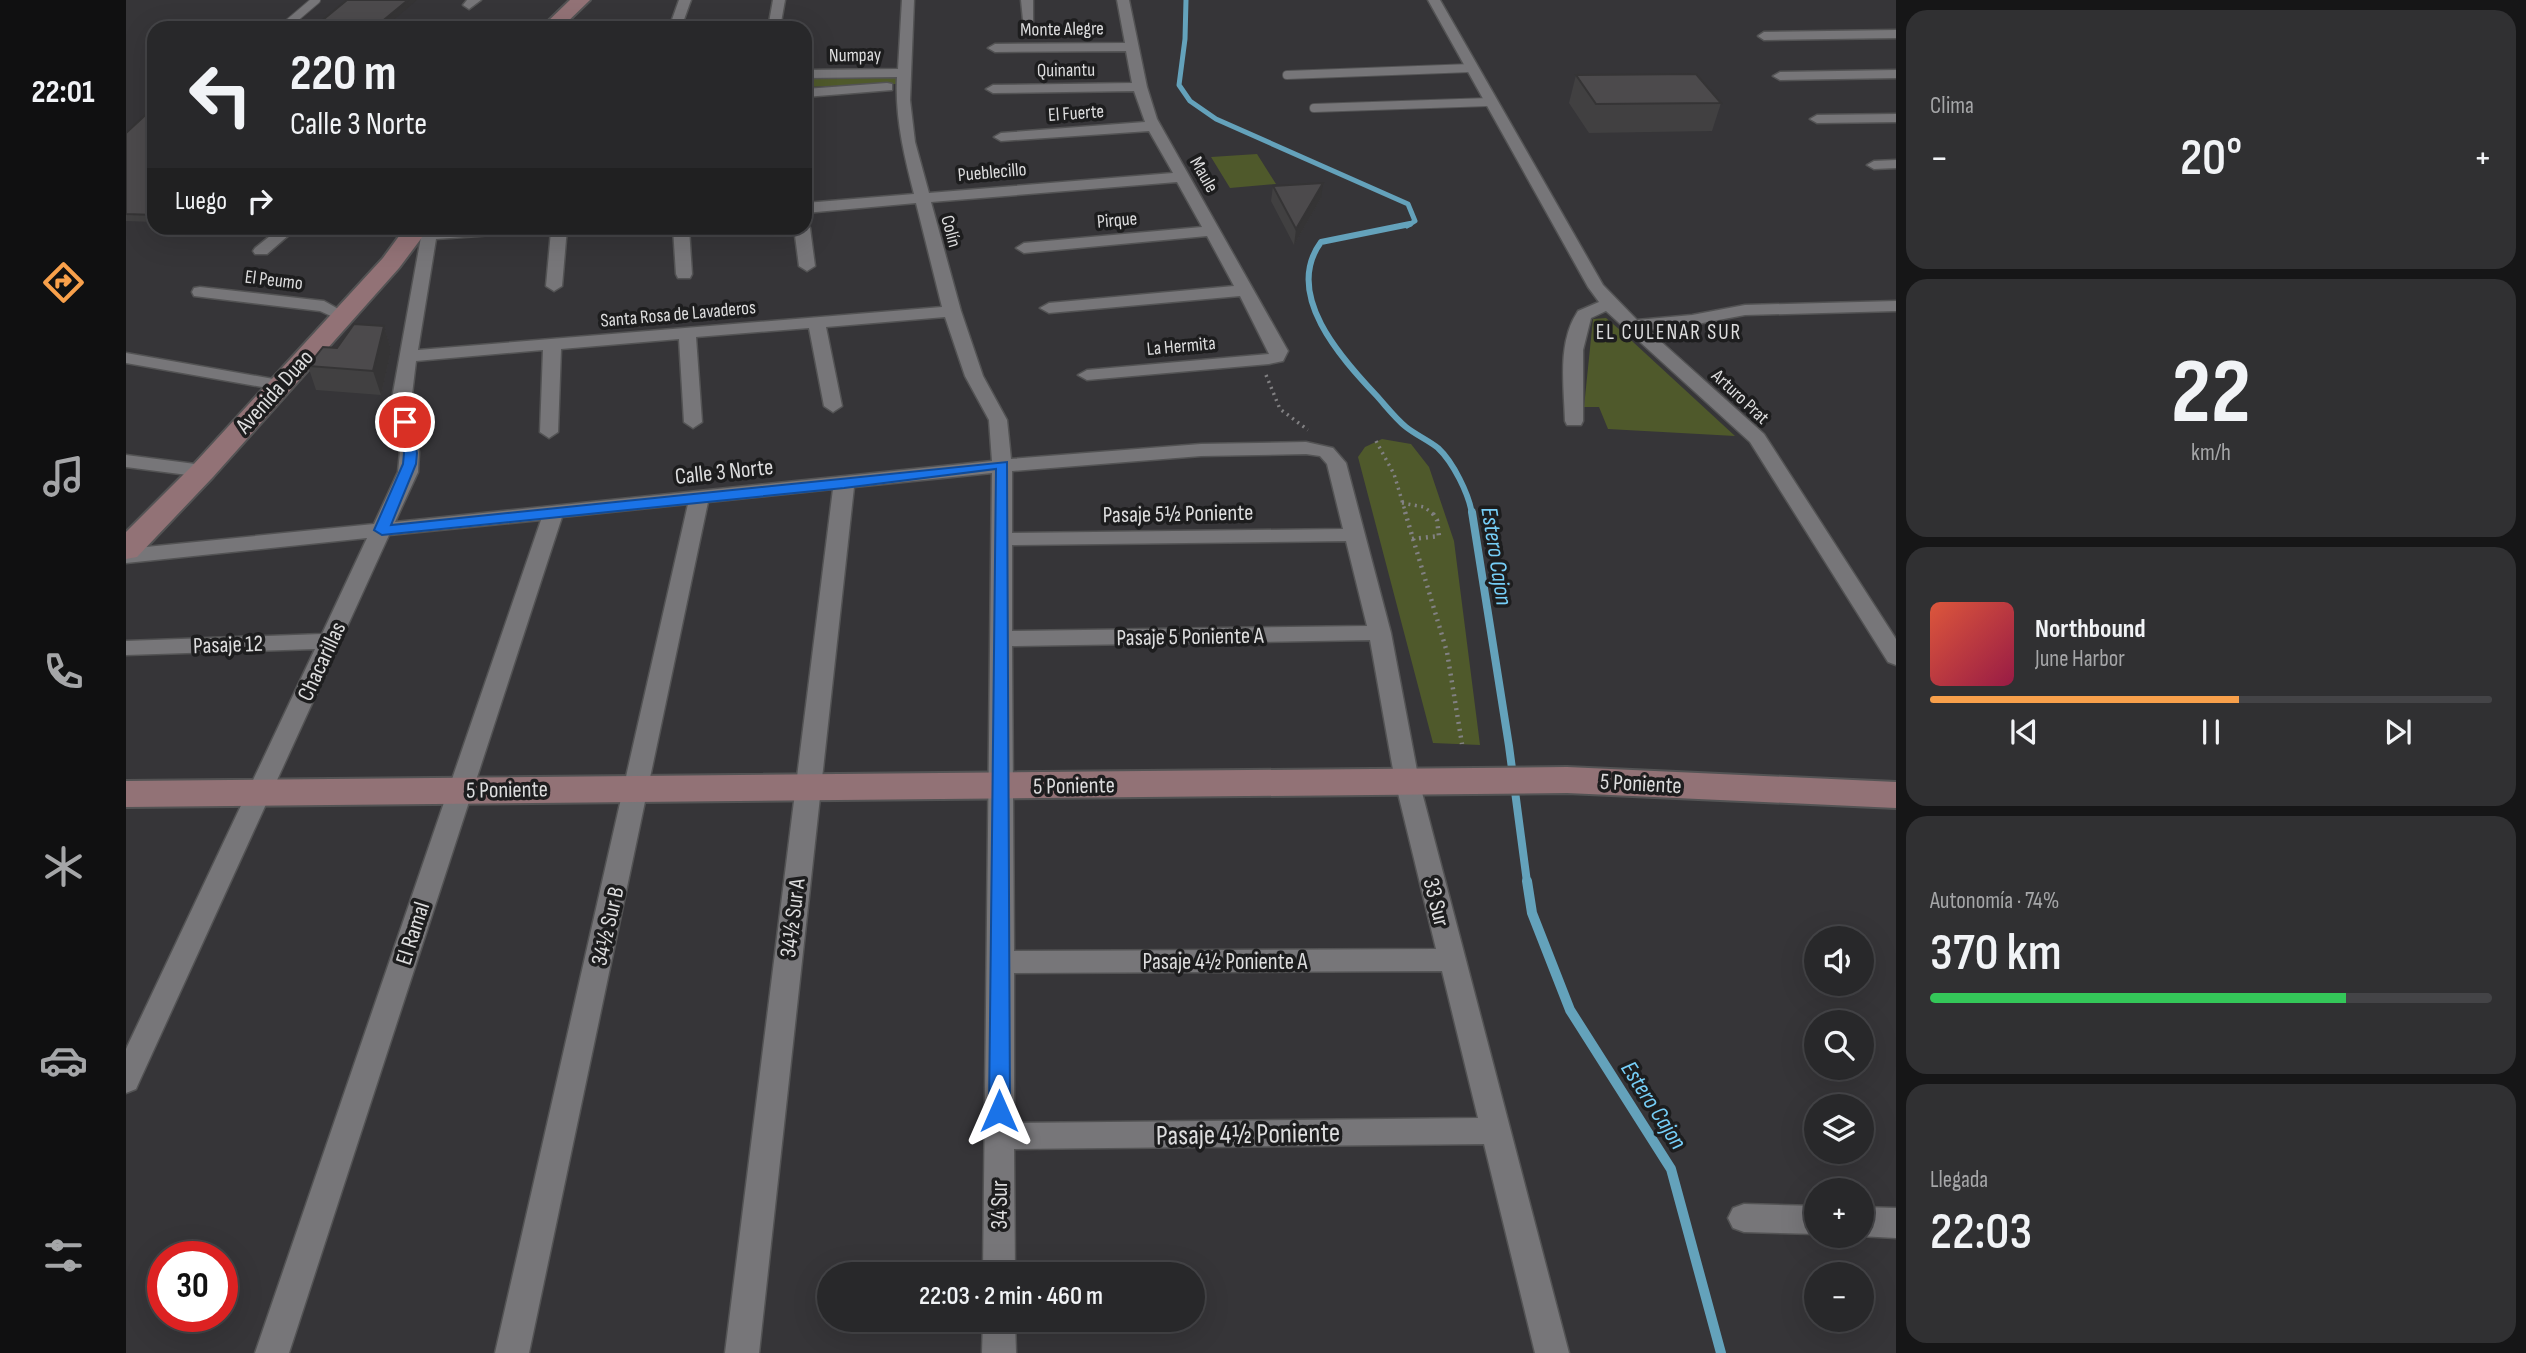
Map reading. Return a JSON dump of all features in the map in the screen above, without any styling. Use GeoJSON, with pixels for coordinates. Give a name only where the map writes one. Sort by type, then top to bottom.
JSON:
{"type":"FeatureCollection","features":[{"type":"Feature","properties":{"kind":"street"},"geometry":{"type":"LineString","coordinates":[[558,21],[581,0]]}},
{"type":"Feature","properties":{"kind":"street"},"geometry":{"type":"LineString","coordinates":[[678,21],[685,0]]}},
{"type":"Feature","properties":{"kind":"street"},"geometry":{"type":"LineString","coordinates":[[775,21],[779,0]]}},
{"type":"Feature","properties":{"kind":"street","name":"Colín"},"geometry":{"type":"LineString","coordinates":[[908,0],[905,128],[951,311],[974,376],[998,420],[1002,464]]}},
{"type":"Feature","properties":{"kind":"street"},"geometry":{"type":"LineString","coordinates":[[1027,0],[1029,20]]}},
{"type":"Feature","properties":{"kind":"street","name":"Maule"},"geometry":{"type":"LineString","coordinates":[[1123,0],[1140,87],[1154,126],[1279,351],[1277,356]]}},
{"type":"Feature","properties":{"kind":"street","name":"Arturo Prat"},"geometry":{"type":"LineString","coordinates":[[1434,0],[1489,102],[1596,287],[1632,326],[1757,438],[1896,657]]}},
{"type":"Feature","properties":{"kind":"street"},"geometry":{"type":"LineString","coordinates":[[1763,36],[1896,34]]}},
{"type":"Feature","properties":{"kind":"street","name":"Monte Alegre"},"geometry":{"type":"LineString","coordinates":[[995,48],[1131,47]]}},
{"type":"Feature","properties":{"kind":"street","name":"Numpay"},"geometry":{"type":"LineString","coordinates":[[812,74],[905,79]]}},
{"type":"Feature","properties":{"kind":"street"},"geometry":{"type":"LineString","coordinates":[[1780,76],[1896,74]]}},
{"type":"Feature","properties":{"kind":"street"},"geometry":{"type":"LineString","coordinates":[[812,92],[905,79]]}},
{"type":"Feature","properties":{"kind":"street","name":"Quinantu"},"geometry":{"type":"LineString","coordinates":[[993,89],[1140,87]]}},
{"type":"Feature","properties":{"kind":"street"},"geometry":{"type":"LineString","coordinates":[[1818,120],[1896,118]]}},
{"type":"Feature","properties":{"kind":"street","name":"El Fuerte"},"geometry":{"type":"LineString","coordinates":[[1001,137],[1154,126]]}},
{"type":"Feature","properties":{"kind":"street"},"geometry":{"type":"LineString","coordinates":[[1874,165],[1896,164]]}},
{"type":"Feature","properties":{"kind":"street","name":"Pueblecillo"},"geometry":{"type":"LineString","coordinates":[[812,207],[1182,177]]}},
{"type":"Feature","properties":{"kind":"street","name":"Pirque"},"geometry":{"type":"LineString","coordinates":[[1024,248],[1214,231]]}},
{"type":"Feature","properties":{"kind":"street"},"geometry":{"type":"LineString","coordinates":[[261,251],[280,235]]}},
{"type":"Feature","properties":{"kind":"street","name":"Avenida Duao"},"geometry":{"type":"LineString","coordinates":[[126,550],[203,471],[417,235]]}},
{"type":"Feature","properties":{"kind":"street","name":"Chacarillas"},"geometry":{"type":"LineString","coordinates":[[126,1080],[382,530],[410,464],[409,443],[401,404],[421,235]]}},
{"type":"Feature","properties":{"kind":"street"},"geometry":{"type":"LineString","coordinates":[[554,286],[558,235]]}},
{"type":"Feature","properties":{"kind":"street"},"geometry":{"type":"LineString","coordinates":[[681,235],[684,274]]}},
{"type":"Feature","properties":{"kind":"street"},"geometry":{"type":"LineString","coordinates":[[803,235],[807,266]]}},
{"type":"Feature","properties":{"kind":"street"},"geometry":{"type":"LineString","coordinates":[[1049,308],[1246,290]]}},
{"type":"Feature","properties":{"kind":"street","name":"El Peumo"},"geometry":{"type":"LineString","coordinates":[[200,292],[324,306],[342,316]]}},
{"type":"Feature","properties":{"kind":"street"},"geometry":{"type":"LineString","coordinates":[[1574,421],[1575,339],[1582,317],[1592,309],[1610,305]]}},
{"type":"Feature","properties":{"kind":"street"},"geometry":{"type":"LineString","coordinates":[[1632,326],[1692,320],[1745,310],[1896,306]]}},
{"type":"Feature","properties":{"kind":"street","name":"Santa Rosa de Lavaderos"},"geometry":{"type":"LineString","coordinates":[[407,356],[951,311]]}},
{"type":"Feature","properties":{"kind":"street"},"geometry":{"type":"LineString","coordinates":[[816,322],[833,407]]}},
{"type":"Feature","properties":{"kind":"street"},"geometry":{"type":"LineString","coordinates":[[687,333],[693,422]]}},
{"type":"Feature","properties":{"kind":"street"},"geometry":{"type":"LineString","coordinates":[[549,432],[552,345]]}},
{"type":"Feature","properties":{"kind":"street","name":"La Hermita"},"geometry":{"type":"LineString","coordinates":[[1087,374],[1277,356]]}},
{"type":"Feature","properties":{"kind":"street"},"geometry":{"type":"LineString","coordinates":[[126,358],[279,385]]}},
{"type":"Feature","properties":{"kind":"street","name":"Calle 3 Norte"},"geometry":{"type":"LineString","coordinates":[[126,555],[844,484],[1002,464],[1201,450],[1306,448],[1326,452]]}},
{"type":"Feature","properties":{"kind":"street","name":"33 Sur"},"geometry":{"type":"LineString","coordinates":[[1326,452],[1336,463],[1380,633],[1407,781],[1552,1353]]}},
{"type":"Feature","properties":{"kind":"street"},"geometry":{"type":"LineString","coordinates":[[126,461],[203,471]]}},
{"type":"Feature","properties":{"kind":"street","name":"34 Sur"},"geometry":{"type":"LineString","coordinates":[[999,1262],[1002,464]]}},
{"type":"Feature","properties":{"kind":"street","name":"34½ Sur A"},"geometry":{"type":"LineString","coordinates":[[742,1353],[844,484]]}},
{"type":"Feature","properties":{"kind":"street","name":"34½ Sur B"},"geometry":{"type":"LineString","coordinates":[[512,1353],[638,788],[699,498]]}},
{"type":"Feature","properties":{"kind":"street","name":"El Ramal"},"geometry":{"type":"LineString","coordinates":[[272,1353],[553,514]]}},
{"type":"Feature","properties":{"kind":"street","name":"Pasaje 5½ Poniente"},"geometry":{"type":"LineString","coordinates":[[1002,539],[1354,535]]}},
{"type":"Feature","properties":{"kind":"street","name":"Pasaje 5 Poniente A"},"geometry":{"type":"LineString","coordinates":[[1001,639],[1380,633]]}},
{"type":"Feature","properties":{"kind":"street","name":"Pasaje 12"},"geometry":{"type":"LineString","coordinates":[[126,648],[330,641]]}},
{"type":"Feature","properties":{"kind":"street","name":"5 Poniente"},"geometry":{"type":"LineString","coordinates":[[126,794],[1567,780],[1896,795]]}},
{"type":"Feature","properties":{"kind":"street","name":"Pasaje 4½ Poniente A"},"geometry":{"type":"LineString","coordinates":[[999,962],[1451,960]]}},
{"type":"Feature","properties":{"kind":"street","name":"Pasaje 4½ Poniente"},"geometry":{"type":"LineString","coordinates":[[999,1136],[1496,1131]]}},
{"type":"Feature","properties":{"kind":"street"},"geometry":{"type":"LineString","coordinates":[[1744,1218],[1804,1220]]}},
{"type":"Feature","properties":{"kind":"street"},"geometry":{"type":"LineString","coordinates":[[1874,1222],[1896,1223]]}},
{"type":"Feature","properties":{"kind":"street"},"geometry":{"type":"LineString","coordinates":[[999,1332],[999,1353]]}},
{"type":"Feature","properties":{"kind":"lane"},"geometry":{"type":"LineString","coordinates":[[291,21],[316,0]]}},
{"type":"Feature","properties":{"kind":"lane"},"geometry":{"type":"LineString","coordinates":[[1287,75],[1471,68]]}},
{"type":"Feature","properties":{"kind":"lane"},"geometry":{"type":"LineString","coordinates":[[1314,108],[1489,102]]}},
{"type":"Feature","properties":{"kind":"path"},"geometry":{"type":"LineString","coordinates":[[1277,356],[1265,373],[1280,409],[1304,426],[1326,452]]}},
{"type":"Feature","properties":{"kind":"path"},"geometry":{"type":"LineString","coordinates":[[1376,442],[1394,474],[1447,652],[1462,744]]}},
{"type":"Feature","properties":{"kind":"path"},"geometry":{"type":"LineString","coordinates":[[1402,503],[1424,506],[1437,516],[1440,522],[1439,536],[1428,539],[1412,538]]}},
{"type":"Feature","properties":{"kind":"green space"},"geometry":{"type":"Polygon","coordinates":[[[897,75],[896,84],[812,87],[812,76],[897,75]]]}},
{"type":"Feature","properties":{"kind":"green space"},"geometry":{"type":"Polygon","coordinates":[[[1257,154],[1276,184],[1230,188],[1211,157],[1257,154]]]}},
{"type":"Feature","properties":{"kind":"green space"},"geometry":{"type":"Polygon","coordinates":[[[1606,318],[1735,436],[1608,429],[1599,407],[1584,407],[1593,319],[1606,318]]]}},
{"type":"Feature","properties":{"kind":"green space"},"geometry":{"type":"Polygon","coordinates":[[[1382,439],[1411,444],[1429,467],[1454,541],[1480,745],[1433,743],[1358,457],[1365,447],[1382,439]]]}},
{"type":"Feature","properties":{"kind":"building"},"geometry":{"type":"Polygon","coordinates":[[[347,0],[408,0],[382,21],[322,21],[347,0]]]}},
{"type":"Feature","properties":{"kind":"building"},"geometry":{"type":"Polygon","coordinates":[[[1696,74],[1721,103],[1596,104],[1576,75],[1696,74]]]}},
{"type":"Feature","properties":{"kind":"building"},"geometry":{"type":"Polygon","coordinates":[[[147,114],[147,215],[126,214],[126,133],[147,114]]]}},
{"type":"Feature","properties":{"kind":"building"},"geometry":{"type":"Polygon","coordinates":[[[1323,183],[1296,229],[1273,186],[1323,183]]]}},
{"type":"Feature","properties":{"kind":"building"},"geometry":{"type":"Polygon","coordinates":[[[354,324],[384,326],[373,371],[308,366],[323,347],[337,348],[354,324]]]}},
{"type":"Feature","properties":{"kind":"waterway","name":"Estero Cajon"},"geometry":{"type":"LineString","coordinates":[[1186,0],[1185,39],[1179,85],[1190,101],[1216,119],[1408,204],[1415,221],[1407,226]]}},
{"type":"Feature","properties":{"kind":"waterway","name":"Estero Cajon"},"geometry":{"type":"LineString","coordinates":[[1410,224],[1321,242],[1311,262],[1309,283],[1312,304],[1321,324],[1347,363],[1402,423],[1444,454],[1460,479],[1472,514]]}},
{"type":"Feature","properties":{"kind":"waterway","name":"Estero Cajon"},"geometry":{"type":"LineString","coordinates":[[1472,512],[1509,746],[1527,882]]}},
{"type":"Feature","properties":{"kind":"waterway","name":"Estero Cajon"},"geometry":{"type":"LineString","coordinates":[[1527,881],[1532,913],[1570,1010],[1671,1169],[1721,1353]]}},
{"type":"Feature","properties":{"kind":"district","name":"EL CULENAR SUR"},"geometry":{"type":"Point","coordinates":[1669,332]}},
{"type":"Feature","properties":{"kind":"route"},"geometry":{"type":"LineString","coordinates":[[405,422],[411,453],[410,464],[382,530],[844,484],[1002,464],[999,1111]]}}]}
